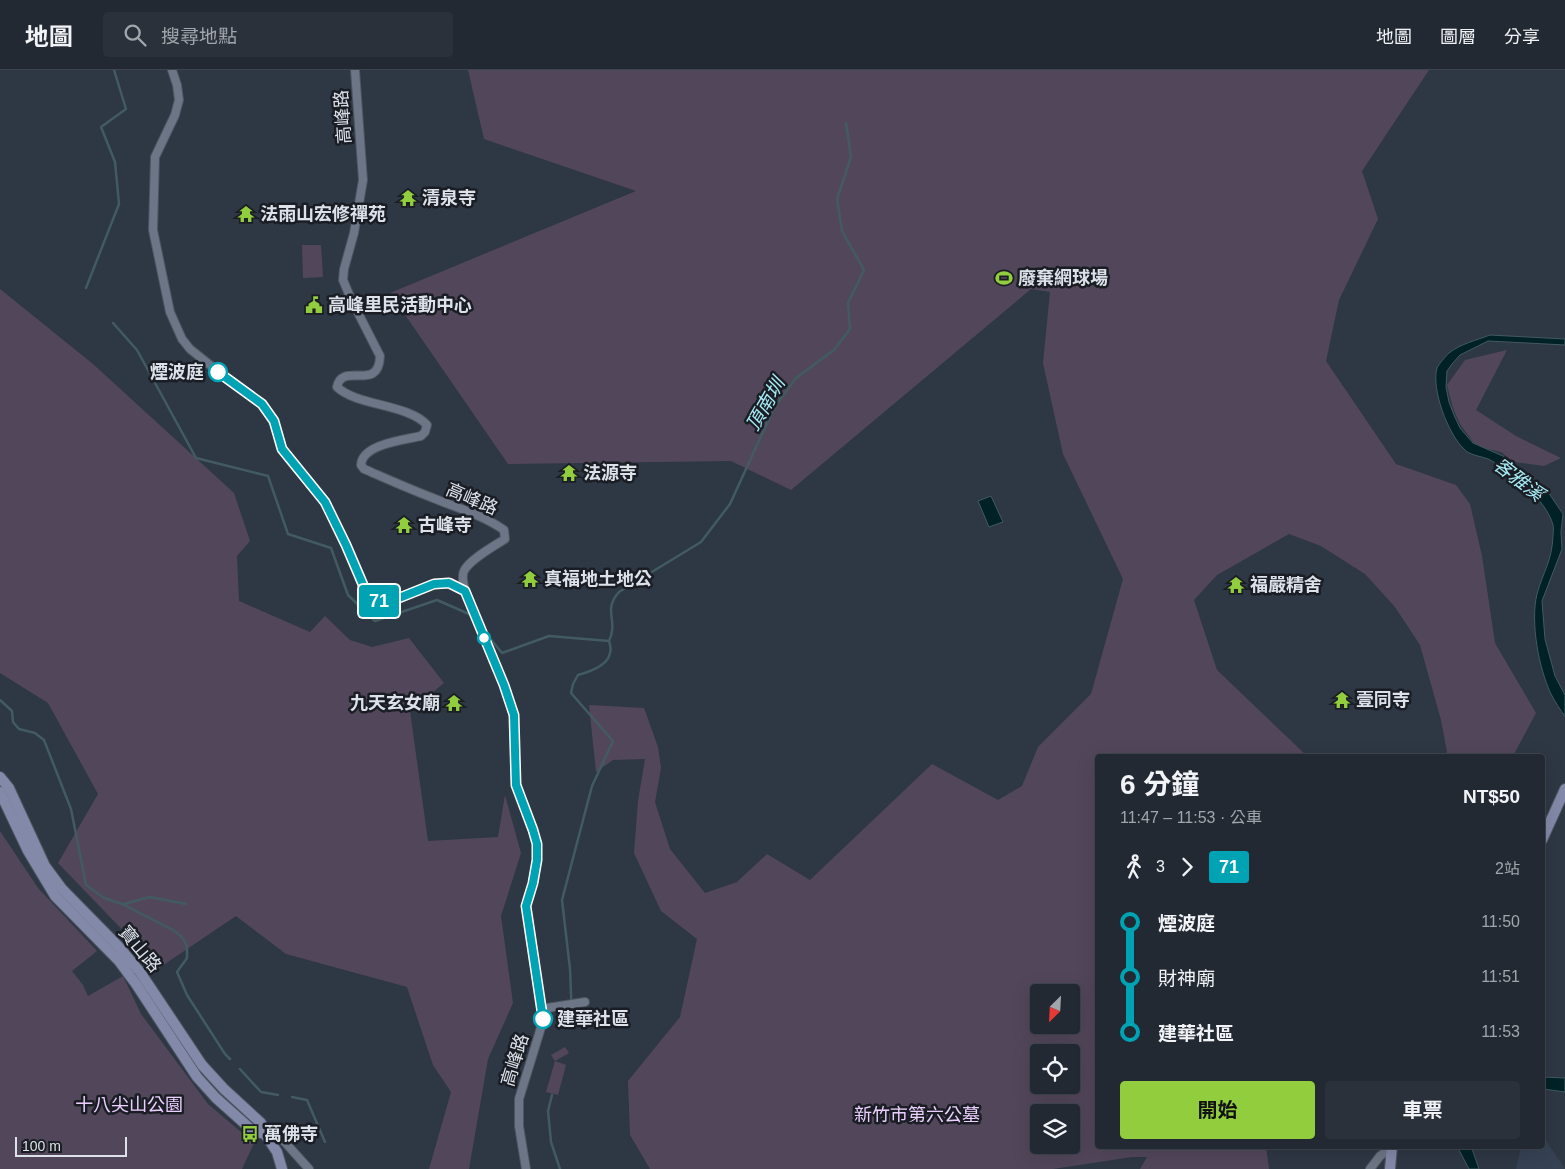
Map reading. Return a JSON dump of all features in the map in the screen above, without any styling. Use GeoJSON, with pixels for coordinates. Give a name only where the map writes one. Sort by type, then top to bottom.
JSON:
{"type":"FeatureCollection","features":[{"type":"Feature","properties":{"kind":"street"},"geometry":{"type":"LineString","coordinates":[[172,70],[179,100],[175,115],[155,156],[153,230],[170,312],[182,339],[190,349],[215,370],[262,404],[274,421],[282,449],[325,502],[367,594],[377,601],[389,602],[434,584],[449,583],[465,591]]}},
{"type":"Feature","properties":{"kind":"street","name":"高峰路"},"geometry":{"type":"LineString","coordinates":[[355,70],[363,180],[343,280],[380,356],[380,365],[373,374],[343,377],[338,382],[337,388],[341,392],[413,416],[424,422],[427,426],[421,436],[381,445],[366,453],[361,458],[361,465],[364,469],[432,498],[476,514],[504,530],[504,539],[469,564],[464,571],[465,591],[504,685],[514,715],[516,785],[537,844],[537,860],[533,883],[526,906],[543,1021],[519,1099],[519,1126],[526,1169]]}},
{"type":"Feature","properties":{"kind":"street","name":"寶山路"},"geometry":{"type":"LineString","coordinates":[[0,777],[10,788],[45,866],[62,889],[119,947],[140,972],[202,1065],[224,1089],[261,1123],[265,1134],[277,1152],[282,1169]]}},
{"type":"Feature","properties":{"kind":"street"},"geometry":{"type":"LineString","coordinates":[[1545,833],[1565,789]]}},
{"type":"Feature","properties":{"kind":"street","name":"寶山路"},"geometry":{"type":"LineString","coordinates":[[0,792],[28,851],[55,896],[119,961],[197,1077],[216,1098],[253,1131],[265,1134]]}},
{"type":"Feature","properties":{"kind":"street"},"geometry":{"type":"LineString","coordinates":[[541,1009],[585,1002]]}},
{"type":"Feature","properties":{"kind":"street"},"geometry":{"type":"LineString","coordinates":[[265,1134],[282,1139],[309,1169]]}},
{"type":"Feature","properties":{"kind":"street"},"geometry":{"type":"LineString","coordinates":[[1370,1169],[1380,1156],[1389,1149]]}},
{"type":"Feature","properties":{"kind":"street"},"geometry":{"type":"LineString","coordinates":[[1390,1169],[1391,1149]]}},
{"type":"Feature","properties":{"kind":"shaded area"},"geometry":{"type":"Polygon","coordinates":[[[1545,1139],[1565,1169],[1516,1169],[1521,1149],[1545,1149],[1545,1139]]]}},
{"type":"Feature","properties":{"kind":"green space","name":"新竹市第六公墓"},"geometry":{"type":"Polygon","coordinates":[[[468,70],[1429,70],[1362,171],[1378,219],[1339,300],[1326,361],[1396,464],[1456,485],[1470,504],[1482,556],[1495,643],[1536,713],[1514,754],[1445,754],[1447,752],[1441,720],[1420,645],[1395,607],[1365,574],[1321,546],[1289,534],[1217,575],[1194,600],[1217,670],[1305,754],[1095,754],[1095,1149],[1266,1149],[1269,1169],[1140,1169],[1147,1157],[1132,1157],[1053,1169],[650,1169],[630,1135],[628,1081],[680,1017],[697,939],[661,911],[634,853],[638,801],[645,759],[613,760],[596,772],[589,705],[644,708],[658,747],[661,768],[655,802],[670,849],[705,893],[737,882],[767,854],[810,880],[932,764],[998,800],[1022,786],[1038,747],[1091,694],[1123,579],[1063,454],[1043,363],[1050,292],[1031,289],[791,490],[731,461],[508,464],[390,293],[636,191],[484,139],[468,70]]]}},
{"type":"Feature","properties":{"kind":"green space"},"geometry":{"type":"Polygon","coordinates":[[[302,245],[321,245],[323,277],[303,278],[302,245]]]}},
{"type":"Feature","properties":{"kind":"green space"},"geometry":{"type":"Polygon","coordinates":[[[0,289],[93,364],[234,493],[250,541],[237,556],[239,601],[310,632],[325,616],[350,640],[372,647],[409,638],[444,683],[410,711],[428,841],[498,837],[505,795],[521,853],[501,916],[513,1003],[488,1059],[469,1169],[429,1169],[451,1092],[433,1065],[407,987],[286,954],[236,916],[159,968],[58,863],[98,794],[48,703],[0,673],[0,289]]]}},
{"type":"Feature","properties":{"kind":"green space"},"geometry":{"type":"Polygon","coordinates":[[[1507,350],[1476,410],[1516,436],[1561,458],[1544,466],[1514,462],[1501,452],[1484,448],[1473,442],[1460,424],[1453,408],[1447,385],[1465,360],[1507,350]]]}},
{"type":"Feature","properties":{"kind":"green space","name":"十八尖山公園"},"geometry":{"type":"Polygon","coordinates":[[[0,831],[38,888],[97,951],[72,971],[83,985],[88,996],[123,976],[141,1014],[208,1104],[254,1143],[242,1169],[0,1169],[0,831]]]}},
{"type":"Feature","properties":{"kind":"green space"},"geometry":{"type":"Polygon","coordinates":[[[565,1047],[569,1053],[555,1061],[551,1055],[565,1047]]]}},
{"type":"Feature","properties":{"kind":"green space"},"geometry":{"type":"Polygon","coordinates":[[[555,1061],[566,1065],[558,1095],[546,1092],[555,1061]]]}},
{"type":"Feature","properties":{"kind":"water","name":"客雅溪"},"geometry":{"type":"Polygon","coordinates":[[[1490,335],[1565,339],[1565,345],[1488,341],[1460,355],[1447,371],[1446,387],[1449,402],[1460,428],[1473,443],[1505,457],[1523,475],[1546,489],[1563,514],[1562,549],[1542,601],[1545,639],[1555,676],[1565,695],[1565,717],[1547,684],[1539,659],[1535,631],[1535,605],[1549,560],[1553,525],[1536,496],[1517,478],[1488,459],[1466,451],[1458,442],[1442,411],[1436,387],[1437,368],[1449,353],[1469,342],[1490,335]]]}},
{"type":"Feature","properties":{"kind":"water"},"geometry":{"type":"Polygon","coordinates":[[[991,496],[1003,522],[989,527],[978,501],[991,496]]]}},
{"type":"Feature","properties":{"kind":"water"},"geometry":{"type":"Polygon","coordinates":[[[1545,1077],[1565,1078],[1565,1092],[1545,1089],[1545,1077]]]}},
{"type":"Feature","properties":{"kind":"water"},"geometry":{"type":"Polygon","coordinates":[[[1459,1149],[1472,1149],[1479,1169],[1469,1169],[1459,1149]]]}},
{"type":"Feature","properties":{"kind":"waterway"},"geometry":{"type":"LineString","coordinates":[[86,288],[119,204],[115,162],[101,127],[126,109],[114,70]]}},
{"type":"Feature","properties":{"kind":"waterway","name":"頂南圳"},"geometry":{"type":"LineString","coordinates":[[609,641],[612,634],[612,605],[619,592],[701,542],[730,504],[774,408],[796,378],[834,350],[850,329],[848,303],[864,270],[842,231],[837,199],[851,157],[846,123]]}},
{"type":"Feature","properties":{"kind":"waterway"},"geometry":{"type":"LineString","coordinates":[[113,323],[137,350],[196,458],[268,476],[288,534],[331,548],[348,595],[375,621],[437,600],[469,614]]}},
{"type":"Feature","properties":{"kind":"waterway"},"geometry":{"type":"LineString","coordinates":[[489,637],[502,653],[549,636],[609,641],[610,644],[609,658],[606,662],[597,668],[578,675],[571,693],[613,741],[592,786],[562,900],[570,969],[572,1018]]}},
{"type":"Feature","properties":{"kind":"waterway"},"geometry":{"type":"LineString","coordinates":[[0,700],[12,711],[13,722],[19,729],[35,733],[44,740],[71,809],[86,885],[104,898],[122,904],[173,930],[182,937],[187,946],[187,958],[177,972],[187,995],[230,1059]]}},
{"type":"Feature","properties":{"kind":"waterway"},"geometry":{"type":"LineString","coordinates":[[124,904],[150,897],[186,904]]}},
{"type":"Feature","properties":{"kind":"waterway"},"geometry":{"type":"LineString","coordinates":[[240,1069],[261,1092],[278,1095]]}},
{"type":"Feature","properties":{"kind":"waterway"},"geometry":{"type":"LineString","coordinates":[[552,1095],[548,1111],[551,1142],[560,1169]]}},
{"type":"Feature","properties":{"kind":"waterway"},"geometry":{"type":"LineString","coordinates":[[292,1097],[307,1100],[325,1142]]}},
{"type":"Feature","properties":{"kind":"bus line","name":"71"},"geometry":{"type":"LineString","coordinates":[[218,372],[262,404],[274,421],[282,449],[325,502],[367,594],[377,601],[389,602],[434,584],[449,583],[465,591],[504,685],[514,715],[516,785],[537,844],[537,860],[533,883],[526,906],[543,1019]]}},
{"type":"Feature","properties":{"kind":"place","name":"清泉寺"},"geometry":{"type":"Point","coordinates":[408,198]}},
{"type":"Feature","properties":{"kind":"place","name":"法雨山宏修禪苑"},"geometry":{"type":"Point","coordinates":[246,214]}},
{"type":"Feature","properties":{"kind":"place","name":"廢棄網球場"},"geometry":{"type":"Point","coordinates":[1004,278]}},
{"type":"Feature","properties":{"kind":"place","name":"高峰里民活動中心"},"geometry":{"type":"Point","coordinates":[314,305]}},
{"type":"Feature","properties":{"kind":"place","name":"煙波庭"},"geometry":{"type":"Point","coordinates":[218,372]}},
{"type":"Feature","properties":{"kind":"place","name":"法源寺"},"geometry":{"type":"Point","coordinates":[569,473]}},
{"type":"Feature","properties":{"kind":"place","name":"古峰寺"},"geometry":{"type":"Point","coordinates":[404,525]}},
{"type":"Feature","properties":{"kind":"place","name":"真福地土地公"},"geometry":{"type":"Point","coordinates":[530,579]}},
{"type":"Feature","properties":{"kind":"place","name":"福嚴精舍"},"geometry":{"type":"Point","coordinates":[1236,585]}},
{"type":"Feature","properties":{"kind":"place","name":"壹同寺"},"geometry":{"type":"Point","coordinates":[1342,700]}},
{"type":"Feature","properties":{"kind":"place","name":"九天玄女廟"},"geometry":{"type":"Point","coordinates":[454,703]}},
{"type":"Feature","properties":{"kind":"place","name":"建華社區"},"geometry":{"type":"Point","coordinates":[543,1019]}},
{"type":"Feature","properties":{"kind":"place","name":"萬佛寺"},"geometry":{"type":"Point","coordinates":[250,1134]}}]}
